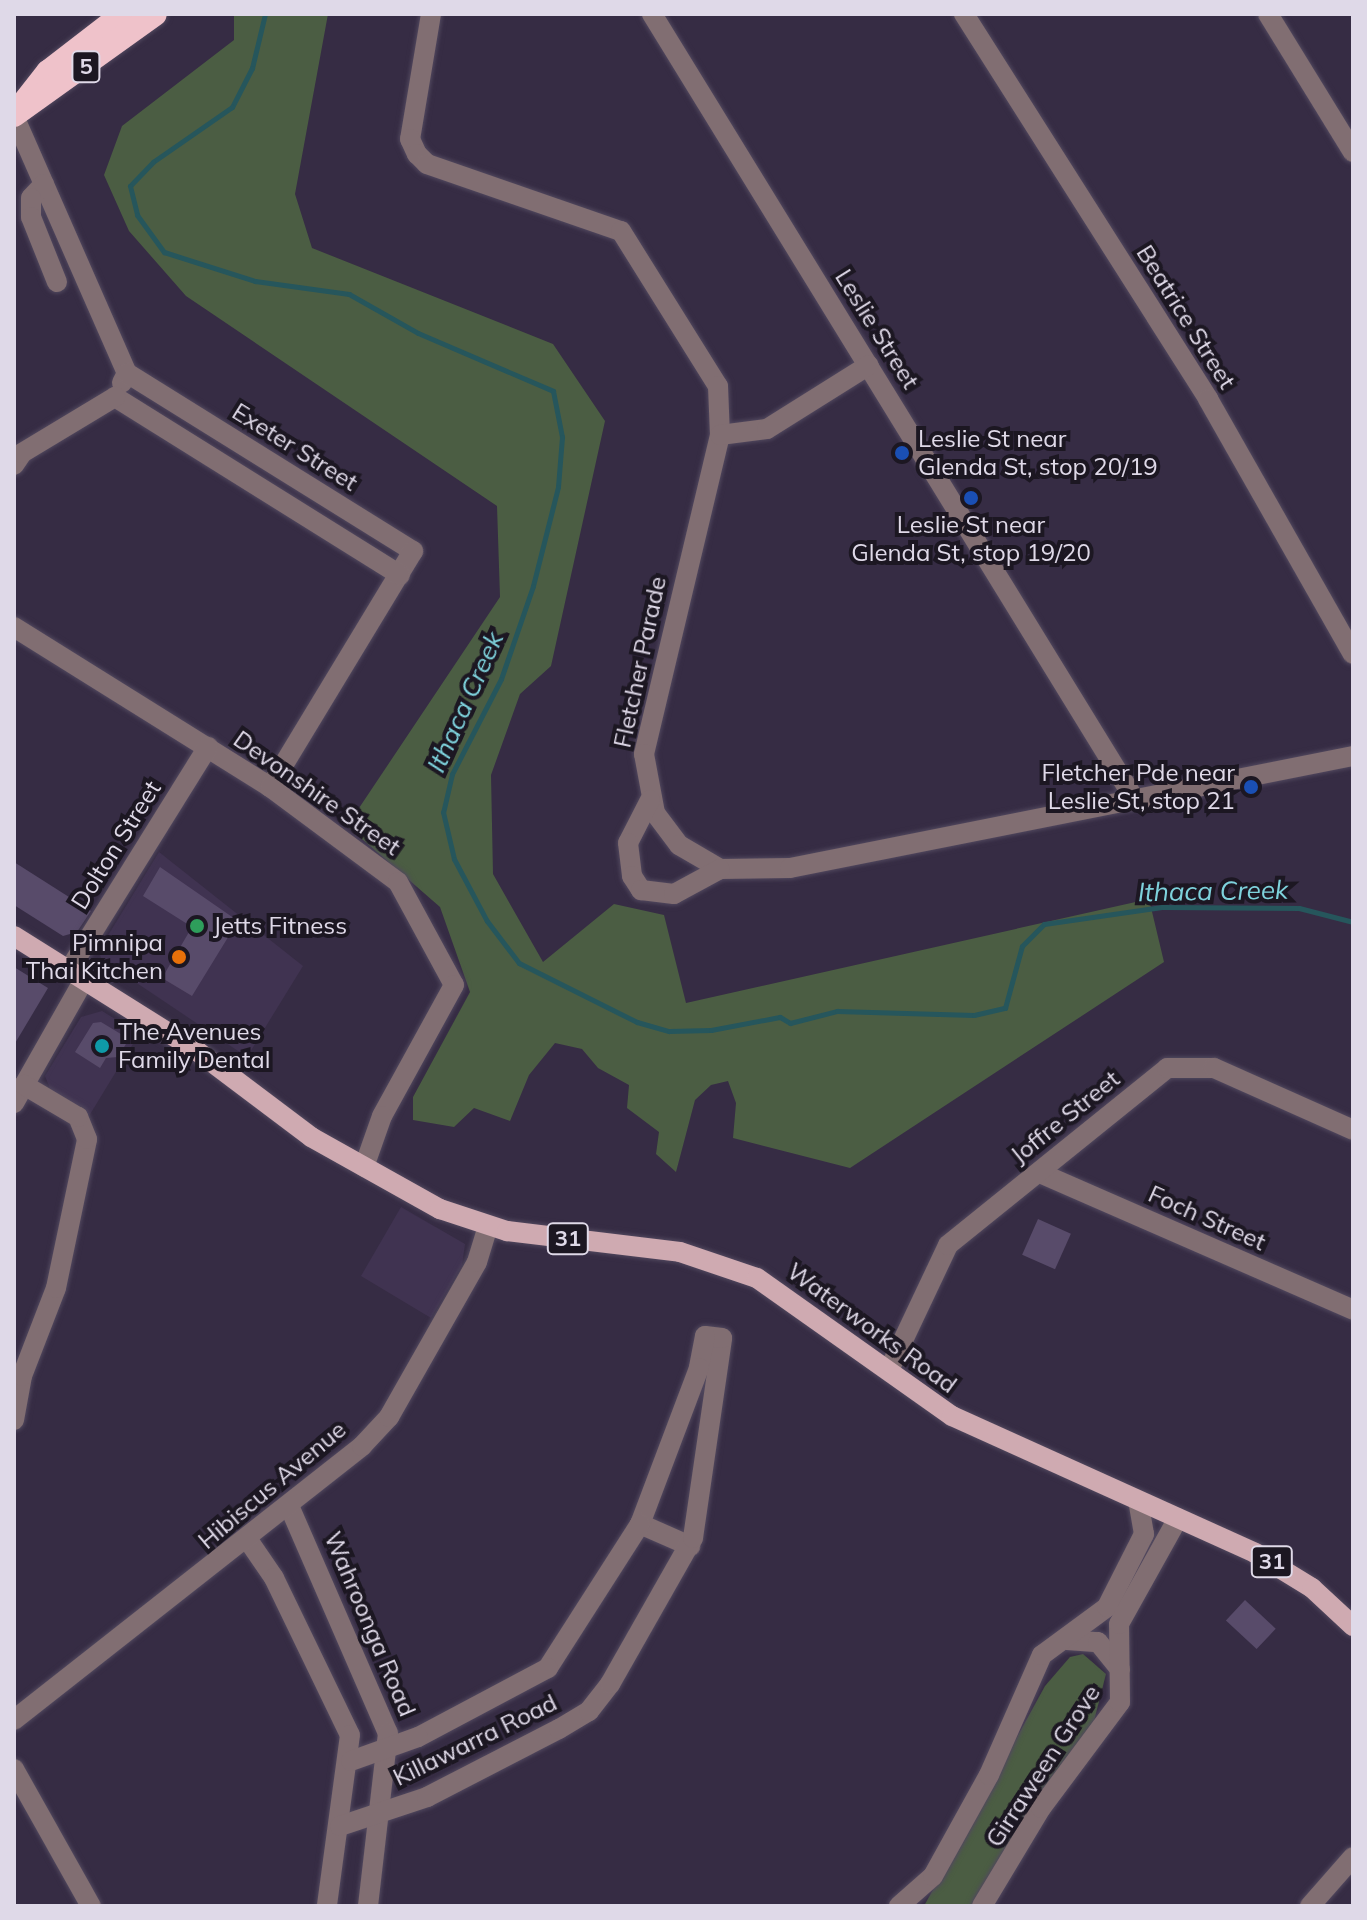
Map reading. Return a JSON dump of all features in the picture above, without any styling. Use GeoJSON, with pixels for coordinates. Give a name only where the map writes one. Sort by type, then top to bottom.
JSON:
{"type":"FeatureCollection","features":[{"type":"Feature","properties":{"kind":"highway","name":"5"},"geometry":{"type":"LineString","coordinates":[[14,115],[48,72],[123,14]]}},
{"type":"Feature","properties":{"kind":"highway","name":"5"},"geometry":{"type":"LineString","coordinates":[[14,115],[155,14]]}},
{"type":"Feature","properties":{"kind":"main road","name":"Waterworks Road"},"geometry":{"type":"LineString","coordinates":[[14,936],[364,1167],[440,1209],[488,1227],[717,1262],[798,1302],[966,1424],[1178,1518],[1293,1575],[1353,1626]]}},
{"type":"Feature","properties":{"kind":"street","name":"Fletcher Parade"},"geometry":{"type":"LineString","coordinates":[[431,14],[410,139],[417,154],[427,164],[621,231],[718,386],[720,435],[644,754],[650,800],[679,845],[720,869]]}},
{"type":"Feature","properties":{"kind":"street","name":"Leslie Street"},"geometry":{"type":"LineString","coordinates":[[652,14],[1132,795]]}},
{"type":"Feature","properties":{"kind":"street","name":"Beatrice Street"},"geometry":{"type":"LineString","coordinates":[[964,14],[1208,399],[1352,650]]}},
{"type":"Feature","properties":{"kind":"street"},"geometry":{"type":"LineString","coordinates":[[1268,14],[1353,152]]}},
{"type":"Feature","properties":{"kind":"street"},"geometry":{"type":"LineString","coordinates":[[14,115],[127,373],[115,397],[22,453],[14,465]]}},
{"type":"Feature","properties":{"kind":"street"},"geometry":{"type":"LineString","coordinates":[[44,184],[31,198],[31,217],[57,282]]}},
{"type":"Feature","properties":{"kind":"street"},"geometry":{"type":"LineString","coordinates":[[720,435],[767,429],[869,365]]}},
{"type":"Feature","properties":{"kind":"street","name":"Exeter Street"},"geometry":{"type":"LineString","coordinates":[[127,373],[413,551],[270,787]]}},
{"type":"Feature","properties":{"kind":"street"},"geometry":{"type":"LineString","coordinates":[[115,397],[400,575]]}},
{"type":"Feature","properties":{"kind":"street","name":"Devonshire Street"},"geometry":{"type":"LineString","coordinates":[[14,627],[270,787],[398,882],[454,985],[382,1116],[364,1167]]}},
{"type":"Feature","properties":{"kind":"street","name":"Dolton Street"},"geometry":{"type":"LineString","coordinates":[[19,1094],[77,975],[208,747]]}},
{"type":"Feature","properties":{"kind":"street"},"geometry":{"type":"LineString","coordinates":[[650,800],[628,843],[632,876],[641,890],[674,894],[720,869],[790,868],[1132,795],[1353,756]]}},
{"type":"Feature","properties":{"kind":"street","name":"Joffre Street"},"geometry":{"type":"LineString","coordinates":[[889,1370],[948,1245],[1167,1068],[1189,1063],[1353,1130]]}},
{"type":"Feature","properties":{"kind":"street"},"geometry":{"type":"LineString","coordinates":[[15,1407],[56,1288],[87,1139],[78,1117],[19,1094]]}},
{"type":"Feature","properties":{"kind":"street","name":"Foch Street"},"geometry":{"type":"LineString","coordinates":[[1040,1173],[1353,1310]]}},
{"type":"Feature","properties":{"kind":"street","name":"Hibiscus Avenue"},"geometry":{"type":"LineString","coordinates":[[14,1720],[290,1508],[389,1417],[477,1262],[488,1227]]}},
{"type":"Feature","properties":{"kind":"street","name":"Killawarra Road"},"geometry":{"type":"LineString","coordinates":[[340,1826],[427,1797],[589,1711],[690,1546],[718,1391],[722,1338],[705,1336],[688,1397],[640,1524],[548,1668],[390,1749],[351,1761]]}},
{"type":"Feature","properties":{"kind":"street"},"geometry":{"type":"LineString","coordinates":[[688,1397],[701,1389],[718,1391]]}},
{"type":"Feature","properties":{"kind":"street","name":"Girraween Grove"},"geometry":{"type":"LineString","coordinates":[[982,1906],[1041,1808],[1104,1728],[1123,1683],[1119,1624],[1145,1531],[1138,1501]]}},
{"type":"Feature","properties":{"kind":"street","name":"Wahroonga Road"},"geometry":{"type":"LineString","coordinates":[[290,1508],[379,1700],[390,1749],[368,1906]]}},
{"type":"Feature","properties":{"kind":"street","name":"Girraween Grove"},"geometry":{"type":"LineString","coordinates":[[899,1906],[933,1876],[989,1775],[1034,1667],[1100,1616],[1178,1518]]}},
{"type":"Feature","properties":{"kind":"street"},"geometry":{"type":"LineString","coordinates":[[640,1524],[690,1546]]}},
{"type":"Feature","properties":{"kind":"street"},"geometry":{"type":"LineString","coordinates":[[248,1540],[342,1714],[351,1761],[327,1906]]}},
{"type":"Feature","properties":{"kind":"street"},"geometry":{"type":"LineString","coordinates":[[1063,1642],[1081,1637],[1098,1642],[1117,1661],[1123,1683]]}},
{"type":"Feature","properties":{"kind":"street"},"geometry":{"type":"LineString","coordinates":[[14,1769],[91,1906]]}},
{"type":"Feature","properties":{"kind":"street"},"geometry":{"type":"LineString","coordinates":[[1310,1906],[1353,1857]]}},
{"type":"Feature","properties":{"kind":"shaded area"},"geometry":{"type":"Polygon","coordinates":[[[159,852],[303,966],[247,1057],[101,959],[99,950],[159,852]]]}},
{"type":"Feature","properties":{"kind":"shaded area"},"geometry":{"type":"Polygon","coordinates":[[[102,1011],[139,1034],[89,1116],[51,1091],[45,1076],[81,1017],[102,1011]]]}},
{"type":"Feature","properties":{"kind":"shaded area"},"geometry":{"type":"Polygon","coordinates":[[[401,1207],[465,1244],[462,1265],[431,1318],[361,1276],[401,1207]]]}},
{"type":"Feature","properties":{"kind":"green space"},"geometry":{"type":"Polygon","coordinates":[[[234,14],[328,14],[295,194],[312,248],[553,344],[605,421],[551,666],[520,694],[491,775],[493,874],[543,962],[614,904],[664,915],[686,1003],[1149,899],[1164,962],[850,1168],[733,1138],[736,1103],[728,1081],[711,1085],[695,1100],[676,1172],[656,1154],[659,1132],[627,1108],[629,1085],[598,1068],[582,1049],[555,1043],[529,1075],[510,1121],[474,1108],[454,1127],[413,1120],[413,1097],[470,992],[440,907],[347,826],[500,597],[497,506],[186,296],[129,231],[104,175],[122,126],[234,40],[234,14]]]}},
{"type":"Feature","properties":{"kind":"green space"},"geometry":{"type":"Polygon","coordinates":[[[1083,1654],[1106,1674],[1093,1725],[984,1893],[972,1906],[924,1906],[1045,1686],[1070,1657],[1083,1654]]]}},
{"type":"Feature","properties":{"kind":"building"},"geometry":{"type":"Polygon","coordinates":[[[14,862],[91,911],[77,932],[63,936],[14,905],[14,862]]]}},
{"type":"Feature","properties":{"kind":"building"},"geometry":{"type":"Polygon","coordinates":[[[160,867],[238,921],[192,996],[162,978],[192,927],[143,896],[160,867]]]}},
{"type":"Feature","properties":{"kind":"building"},"geometry":{"type":"Polygon","coordinates":[[[14,967],[48,988],[14,1045],[14,967]]]}},
{"type":"Feature","properties":{"kind":"building","name":"The Avenues Family Dental"},"geometry":{"type":"Polygon","coordinates":[[[101,1022],[129,1039],[118,1057],[106,1058],[100,1068],[75,1052],[93,1023],[101,1022]]]}},
{"type":"Feature","properties":{"kind":"building"},"geometry":{"type":"Polygon","coordinates":[[[1038,1219],[1071,1234],[1055,1269],[1022,1255],[1038,1219]]]}},
{"type":"Feature","properties":{"kind":"building"},"geometry":{"type":"Polygon","coordinates":[[[1245,1600],[1276,1629],[1257,1649],[1226,1620],[1245,1600]]]}},
{"type":"Feature","properties":{"kind":"waterway","name":"Ithaca Creek"},"geometry":{"type":"LineString","coordinates":[[265,14],[252,68],[232,107],[153,162],[130,186],[137,215],[164,252],[255,281],[349,294],[418,333],[553,391],[562,437],[558,487],[533,586],[501,679],[452,774],[443,812],[454,859],[487,921],[519,963],[637,1022],[669,1031],[711,1030],[780,1017],[790,1023],[837,1011],[974,1015],[1005,1008],[1022,946],[1044,924],[1162,907],[1299,908],[1353,922]]}},
{"type":"Feature","properties":{"kind":"place","name":"Leslie St near Glenda St, stop 20/19"},"geometry":{"type":"Point","coordinates":[902,453]}},
{"type":"Feature","properties":{"kind":"place","name":"Leslie St near Glenda St, stop 19/20"},"geometry":{"type":"Point","coordinates":[971,498]}},
{"type":"Feature","properties":{"kind":"place","name":"Fletcher Pde near Leslie St, stop 21"},"geometry":{"type":"Point","coordinates":[1251,787]}},
{"type":"Feature","properties":{"kind":"place","name":"Jetts Fitness"},"geometry":{"type":"Point","coordinates":[197,926]}},
{"type":"Feature","properties":{"kind":"place","name":"Pimnipa Thai Kitchen"},"geometry":{"type":"Point","coordinates":[179,957]}},
{"type":"Feature","properties":{"kind":"place","name":"The Avenues Family Dental"},"geometry":{"type":"Point","coordinates":[102,1046]}}]}
